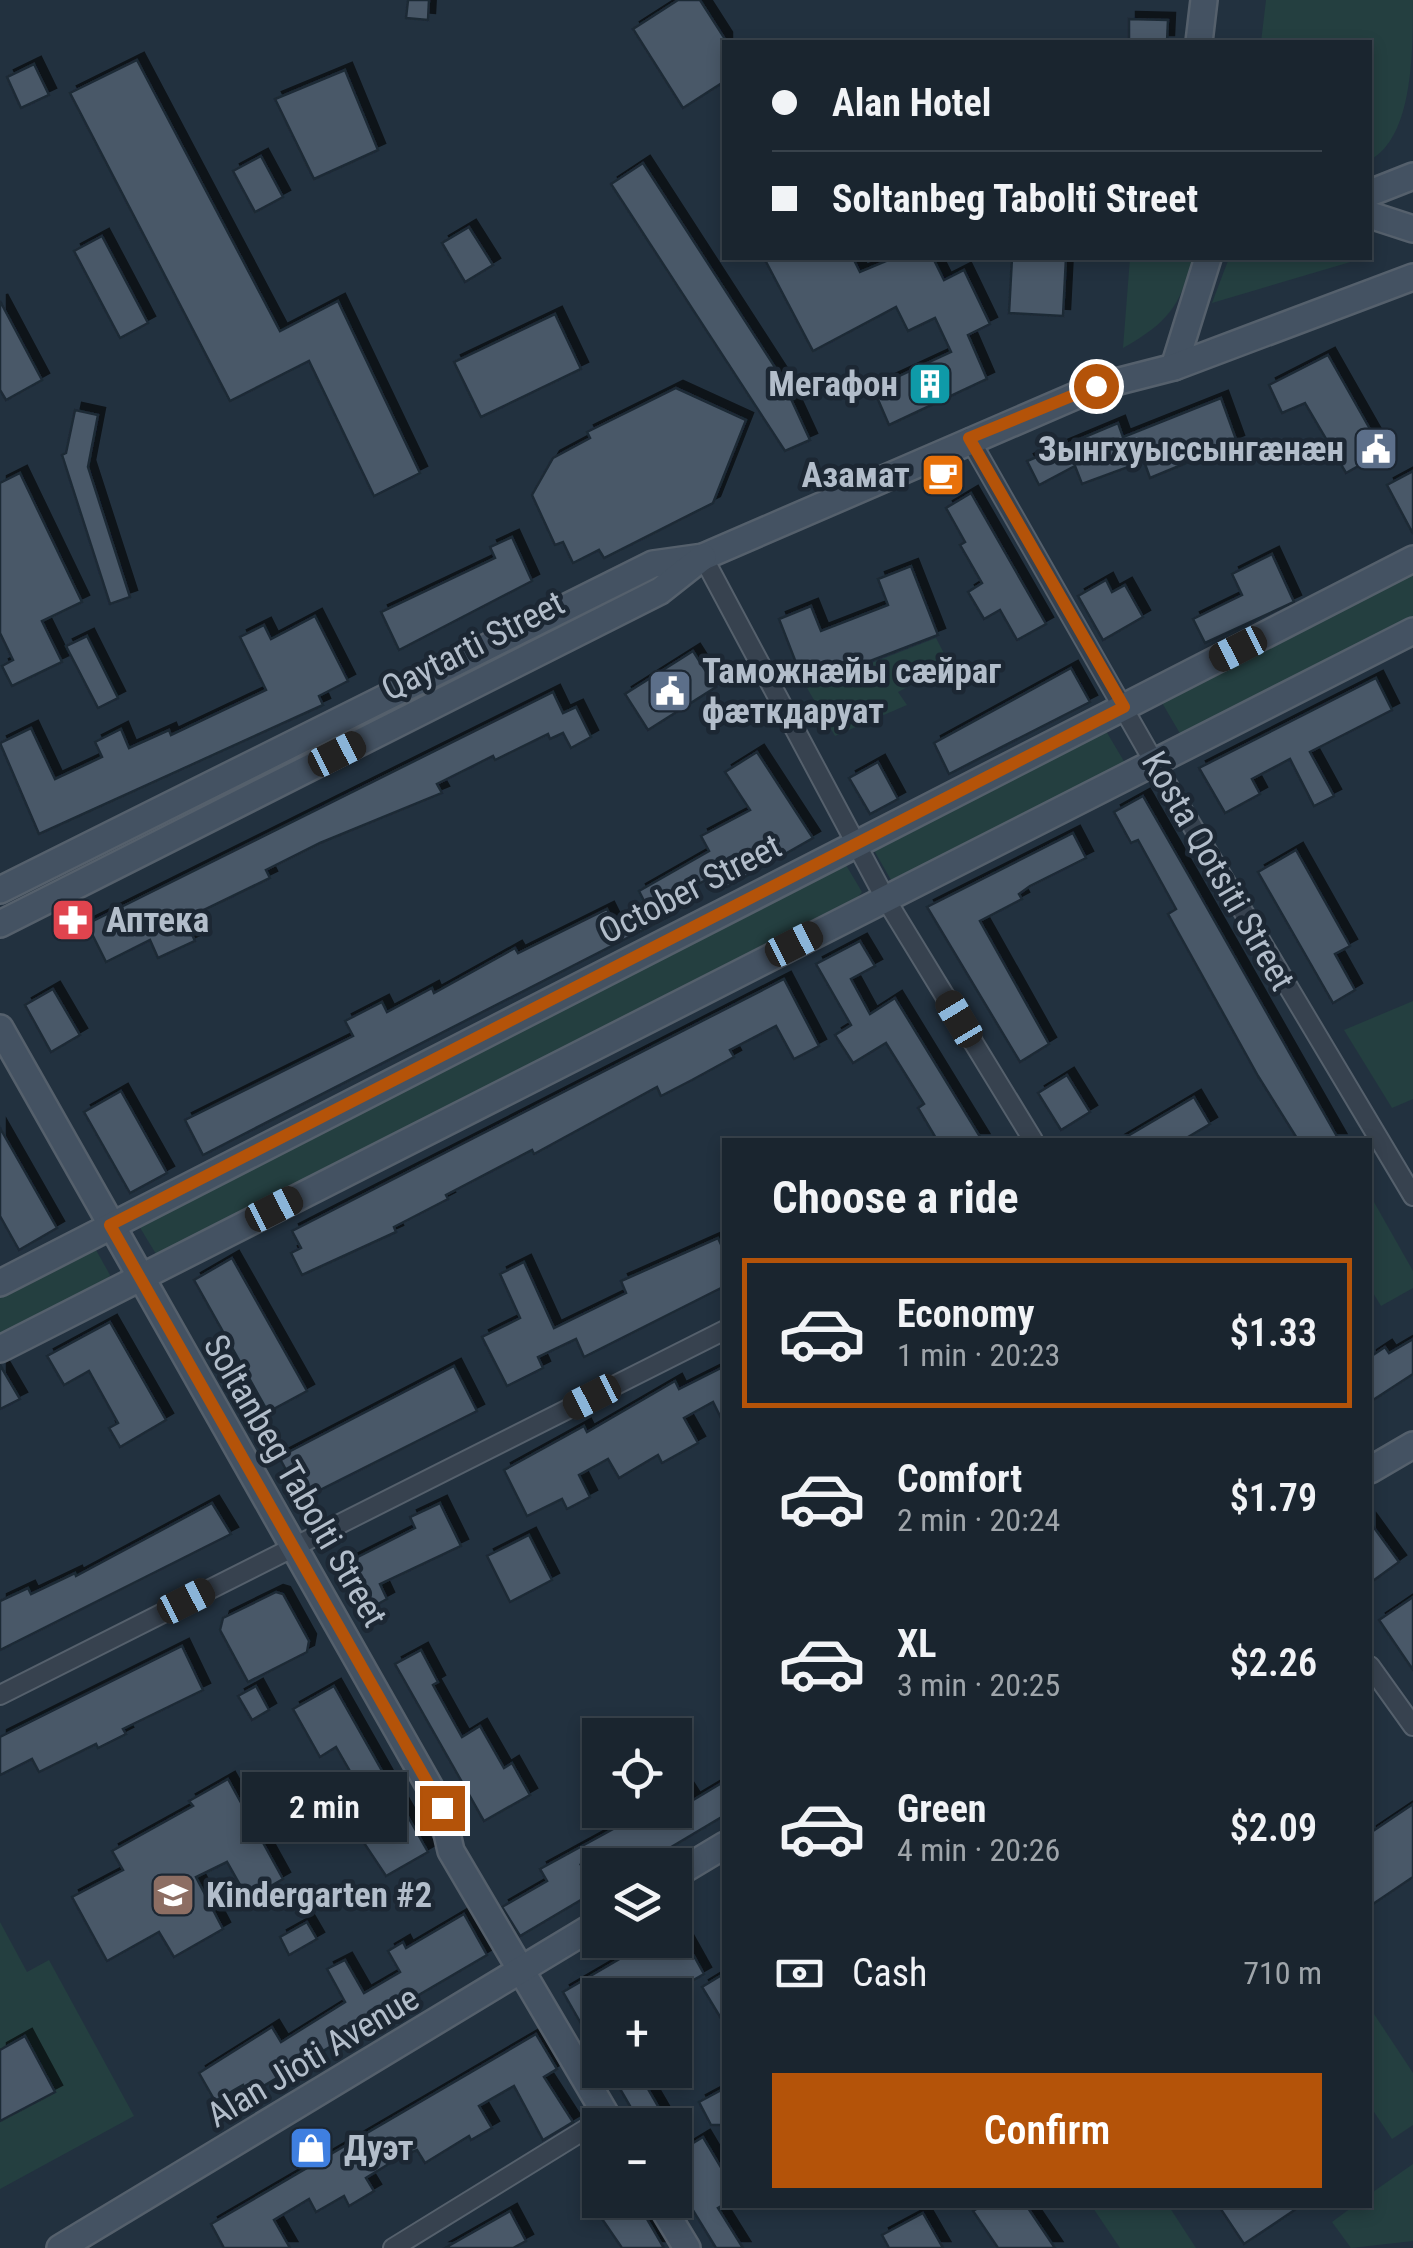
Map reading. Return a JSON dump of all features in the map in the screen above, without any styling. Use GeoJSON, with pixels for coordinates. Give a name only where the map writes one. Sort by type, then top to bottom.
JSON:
{"type":"FeatureCollection","features":[{"type":"Feature","properties":{"kind":"street"},"geometry":{"type":"LineString","coordinates":[[1372,193],[1383,192],[1413,176]]}},
{"type":"Feature","properties":{"kind":"street"},"geometry":{"type":"LineString","coordinates":[[1372,216],[1413,229]]}},
{"type":"Feature","properties":{"kind":"street"},"geometry":{"type":"LineString","coordinates":[[1174,367],[1207,260]]}},
{"type":"Feature","properties":{"kind":"street","name":"Qaytarti Street"},"geometry":{"type":"LineString","coordinates":[[0,924],[660,591],[703,557],[1096,386],[1174,367],[1413,277]]}},
{"type":"Feature","properties":{"kind":"street","name":"Kosta Qotsiti Street"},"geometry":{"type":"LineString","coordinates":[[969,438],[1154,762],[1413,1196]]}},
{"type":"Feature","properties":{"kind":"street"},"geometry":{"type":"LineString","coordinates":[[703,557],[885,898],[1032,1138]]}},
{"type":"Feature","properties":{"kind":"street","name":"Qaytarti Street"},"geometry":{"type":"LineString","coordinates":[[0,890],[653,564],[703,557]]}},
{"type":"Feature","properties":{"kind":"street","name":"October Street"},"geometry":{"type":"LineString","coordinates":[[0,1283],[1413,559]]}},
{"type":"Feature","properties":{"kind":"street"},"geometry":{"type":"LineString","coordinates":[[0,1349],[1413,631]]}},
{"type":"Feature","properties":{"kind":"street","name":"Soltanbeg Tabolti Street"},"geometry":{"type":"LineString","coordinates":[[0,1028],[442,1808],[451,1851],[603,2108]]}},
{"type":"Feature","properties":{"kind":"street"},"geometry":{"type":"LineString","coordinates":[[0,1695],[722,1332]]}},
{"type":"Feature","properties":{"kind":"street"},"geometry":{"type":"LineString","coordinates":[[1372,1469],[1413,1446]]}},
{"type":"Feature","properties":{"kind":"street"},"geometry":{"type":"LineString","coordinates":[[1372,1669],[1413,1726]]}},
{"type":"Feature","properties":{"kind":"street"},"geometry":{"type":"LineString","coordinates":[[692,1865],[722,1847]]}},
{"type":"Feature","properties":{"kind":"street","name":"Alan Jioti Avenue"},"geometry":{"type":"LineString","coordinates":[[60,2248],[582,1933]]}},
{"type":"Feature","properties":{"kind":"street"},"geometry":{"type":"LineString","coordinates":[[393,2248],[582,2137]]}},
{"type":"Feature","properties":{"kind":"street"},"geometry":{"type":"LineString","coordinates":[[669,2218],[687,2248]]}},
{"type":"Feature","properties":{"kind":"green space"},"geometry":{"type":"Polygon","coordinates":[[[1266,0],[1413,0],[1408,91],[1395,133],[1384,149],[1372,158],[1372,40],[1261,40],[1266,0]]]}},
{"type":"Feature","properties":{"kind":"green space"},"geometry":{"type":"Polygon","coordinates":[[[1130,260],[1192,260],[1170,312],[1123,348],[1130,260]]]}},
{"type":"Feature","properties":{"kind":"green space"},"geometry":{"type":"Polygon","coordinates":[[[1228,260],[1357,260],[1212,303],[1228,260]]]}},
{"type":"Feature","properties":{"kind":"green space"},"geometry":{"type":"Polygon","coordinates":[[[1413,569],[1413,622],[1182,737],[1161,701],[1413,569]]]}},
{"type":"Feature","properties":{"kind":"green space"},"geometry":{"type":"Polygon","coordinates":[[[936,638],[950,665],[898,692],[907,705],[835,736],[807,688],[936,638]]]}},
{"type":"Feature","properties":{"kind":"green space"},"geometry":{"type":"Polygon","coordinates":[[[1106,731],[1125,763],[1120,768],[891,880],[875,852],[882,841],[1106,731]]]}},
{"type":"Feature","properties":{"kind":"green space"},"geometry":{"type":"Polygon","coordinates":[[[846,865],[862,892],[853,903],[165,1255],[156,1254],[139,1226],[144,1217],[835,866],[846,865]]]}},
{"type":"Feature","properties":{"kind":"green space"},"geometry":{"type":"Polygon","coordinates":[[[1413,1001],[1413,1099],[1392,1108],[1344,1030],[1413,1001]]]}},
{"type":"Feature","properties":{"kind":"green space"},"geometry":{"type":"Polygon","coordinates":[[[1372,1199],[1413,1271],[1413,1288],[1381,1306],[1372,1291],[1372,1199]]]}},
{"type":"Feature","properties":{"kind":"green space"},"geometry":{"type":"Polygon","coordinates":[[[85,1250],[96,1250],[110,1275],[107,1285],[0,1339],[0,1294],[85,1250]]]}},
{"type":"Feature","properties":{"kind":"green space"},"geometry":{"type":"Polygon","coordinates":[[[0,1922],[27,1972],[49,1960],[134,2116],[0,2189],[0,1922]]]}},
{"type":"Feature","properties":{"kind":"green space"},"geometry":{"type":"Polygon","coordinates":[[[1372,2011],[1413,2073],[1413,2125],[1392,2139],[1372,2109],[1372,2011]]]}},
{"type":"Feature","properties":{"kind":"green space"},"geometry":{"type":"Polygon","coordinates":[[[1413,2164],[1413,2241],[1351,2248],[1332,2222],[1351,2208],[1372,2208],[1372,2193],[1413,2164]]]}},
{"type":"Feature","properties":{"kind":"green space"},"geometry":{"type":"Polygon","coordinates":[[[1093,2208],[1170,2208],[1196,2248],[1120,2248],[1093,2208]]]}},
{"type":"Feature","properties":{"kind":"building"},"geometry":{"type":"Polygon","coordinates":[[[408,0],[429,0],[428,20],[406,18],[408,0]]]}},
{"type":"Feature","properties":{"kind":"building"},"geometry":{"type":"Polygon","coordinates":[[[678,0],[700,0],[725,39],[722,83],[683,108],[633,29],[678,0]]]}},
{"type":"Feature","properties":{"kind":"building"},"geometry":{"type":"Polygon","coordinates":[[[1129,19],[1168,20],[1167,40],[1129,40],[1129,19]]]}},
{"type":"Feature","properties":{"kind":"building"},"geometry":{"type":"Polygon","coordinates":[[[137,60],[280,331],[338,301],[420,473],[374,496],[309,361],[230,401],[70,93],[137,60]]]}},
{"type":"Feature","properties":{"kind":"building"},"geometry":{"type":"Polygon","coordinates":[[[34,64],[49,95],[21,108],[7,77],[34,64]]]}},
{"type":"Feature","properties":{"kind":"building"},"geometry":{"type":"Polygon","coordinates":[[[345,70],[378,150],[314,179],[275,99],[345,70]]]}},
{"type":"Feature","properties":{"kind":"building"},"geometry":{"type":"Polygon","coordinates":[[[261,156],[283,197],[255,212],[233,171],[261,156]]]}},
{"type":"Feature","properties":{"kind":"building"},"geometry":{"type":"Polygon","coordinates":[[[643,163],[780,375],[810,440],[785,451],[611,184],[643,163]]]}},
{"type":"Feature","properties":{"kind":"building"},"geometry":{"type":"Polygon","coordinates":[[[469,227],[493,265],[465,282],[442,243],[469,227]]]}},
{"type":"Feature","properties":{"kind":"building"},"geometry":{"type":"Polygon","coordinates":[[[102,236],[148,323],[120,338],[74,251],[102,236]]]}},
{"type":"Feature","properties":{"kind":"building"},"geometry":{"type":"Polygon","coordinates":[[[765,260],[854,260],[860,272],[888,260],[934,260],[944,280],[964,270],[990,324],[968,335],[987,379],[889,425],[873,388],[951,352],[935,318],[908,331],[896,307],[813,351],[765,260]]]}},
{"type":"Feature","properties":{"kind":"building"},"geometry":{"type":"Polygon","coordinates":[[[1012,260],[1066,260],[1063,316],[1009,313],[1012,260]]]}},
{"type":"Feature","properties":{"kind":"building"},"geometry":{"type":"Polygon","coordinates":[[[0,301],[42,380],[6,400],[0,390],[0,301]]]}},
{"type":"Feature","properties":{"kind":"building"},"geometry":{"type":"Polygon","coordinates":[[[555,314],[581,369],[481,417],[454,362],[555,314]]]}},
{"type":"Feature","properties":{"kind":"building"},"geometry":{"type":"Polygon","coordinates":[[[1328,355],[1383,452],[1346,473],[1305,403],[1282,413],[1269,385],[1328,355]]]}},
{"type":"Feature","properties":{"kind":"building"},"geometry":{"type":"Polygon","coordinates":[[[676,388],[746,420],[713,503],[604,558],[599,550],[573,563],[563,542],[555,545],[532,495],[553,458],[590,438],[587,432],[676,388]]]}},
{"type":"Feature","properties":{"kind":"building"},"geometry":{"type":"Polygon","coordinates":[[[1221,398],[1237,442],[1150,478],[1144,461],[1082,484],[1075,466],[1039,485],[1027,461],[1118,423],[1123,437],[1221,398]]]}},
{"type":"Feature","properties":{"kind":"building"},"geometry":{"type":"Polygon","coordinates":[[[75,410],[98,415],[88,467],[130,597],[110,604],[62,455],[66,453],[75,410]]]}},
{"type":"Feature","properties":{"kind":"building"},"geometry":{"type":"Polygon","coordinates":[[[1413,471],[1413,534],[1387,485],[1413,471]]]}},
{"type":"Feature","properties":{"kind":"building"},"geometry":{"type":"Polygon","coordinates":[[[20,473],[82,602],[42,621],[62,662],[12,686],[2,666],[13,660],[0,633],[0,483],[20,473]]]}},
{"type":"Feature","properties":{"kind":"building"},"geometry":{"type":"Polygon","coordinates":[[[971,493],[1046,624],[1017,640],[1000,610],[984,619],[968,592],[982,583],[960,545],[965,542],[946,508],[971,493]]]}},
{"type":"Feature","properties":{"kind":"building"},"geometry":{"type":"Polygon","coordinates":[[[512,537],[532,581],[399,650],[381,612],[495,558],[490,547],[512,537]]]}},
{"type":"Feature","properties":{"kind":"building"},"geometry":{"type":"Polygon","coordinates":[[[1272,554],[1294,602],[1205,643],[1193,619],[1242,595],[1232,574],[1272,554]]]}},
{"type":"Feature","properties":{"kind":"building"},"geometry":{"type":"Polygon","coordinates":[[[911,566],[938,635],[805,686],[779,619],[811,606],[821,631],[888,605],[878,579],[911,566]]]}},
{"type":"Feature","properties":{"kind":"building"},"geometry":{"type":"Polygon","coordinates":[[[1106,580],[1112,592],[1125,585],[1143,617],[1103,640],[1078,596],[1106,580]]]}},
{"type":"Feature","properties":{"kind":"building"},"geometry":{"type":"Polygon","coordinates":[[[315,616],[348,681],[319,696],[323,705],[39,834],[0,743],[31,728],[55,779],[102,757],[95,742],[121,729],[129,748],[169,730],[171,735],[266,690],[240,637],[264,625],[271,639],[315,616]]]}},
{"type":"Feature","properties":{"kind":"building"},"geometry":{"type":"Polygon","coordinates":[[[87,636],[118,698],[98,708],[66,646],[87,636]]]}},
{"type":"Feature","properties":{"kind":"building","name":"Таможнæйы сæйраг фæткдаруат"},"geometry":{"type":"Polygon","coordinates":[[[693,651],[716,687],[648,730],[625,694],[693,651]]]}},
{"type":"Feature","properties":{"kind":"building"},"geometry":{"type":"Polygon","coordinates":[[[1071,668],[1090,702],[949,774],[934,743],[1071,668]]]}},
{"type":"Feature","properties":{"kind":"building"},"geometry":{"type":"Polygon","coordinates":[[[1376,678],[1392,710],[1310,752],[1334,796],[1314,806],[1290,759],[1252,779],[1260,794],[1225,813],[1199,768],[1376,678]]]}},
{"type":"Feature","properties":{"kind":"building"},"geometry":{"type":"Polygon","coordinates":[[[553,692],[563,713],[576,707],[591,737],[571,748],[563,733],[550,739],[548,734],[495,760],[493,756],[437,784],[442,793],[320,843],[266,870],[270,878],[185,919],[195,941],[158,958],[150,940],[106,962],[87,924],[553,692]]]}},
{"type":"Feature","properties":{"kind":"building"},"geometry":{"type":"Polygon","coordinates":[[[757,752],[813,838],[727,887],[720,873],[667,900],[674,914],[203,1155],[185,1120],[353,1036],[345,1021],[382,1002],[387,1012],[432,988],[434,993],[515,948],[518,953],[607,909],[615,925],[648,909],[639,891],[709,851],[701,836],[750,810],[725,772],[757,752]]]}},
{"type":"Feature","properties":{"kind":"building"},"geometry":{"type":"Polygon","coordinates":[[[878,762],[898,799],[870,814],[849,778],[878,762]]]}},
{"type":"Feature","properties":{"kind":"building"},"geometry":{"type":"Polygon","coordinates":[[[1143,796],[1338,1138],[1297,1138],[1168,914],[1176,909],[1138,840],[1131,843],[1114,812],[1143,796]]]}},
{"type":"Feature","properties":{"kind":"building"},"geometry":{"type":"Polygon","coordinates":[[[1073,833],[1086,858],[1030,886],[1019,894],[1022,899],[980,921],[1049,1044],[1020,1062],[927,907],[1073,833]]]}},
{"type":"Feature","properties":{"kind":"building"},"geometry":{"type":"Polygon","coordinates":[[[1296,850],[1350,946],[1335,954],[1355,990],[1333,1003],[1258,872],[1296,850]]]}},
{"type":"Feature","properties":{"kind":"building"},"geometry":{"type":"Polygon","coordinates":[[[860,941],[875,966],[851,979],[870,1014],[895,998],[981,1138],[936,1138],[918,1108],[924,1104],[886,1043],[853,1063],[835,1035],[851,1025],[816,964],[860,941]]]}},
{"type":"Feature","properties":{"kind":"building"},"geometry":{"type":"Polygon","coordinates":[[[784,979],[819,1046],[794,1059],[776,1026],[730,1050],[734,1057],[692,1080],[661,1096],[657,1087],[534,1154],[532,1150],[446,1195],[448,1199],[394,1227],[396,1232],[302,1275],[291,1253],[301,1248],[292,1231],[784,979]]]}},
{"type":"Feature","properties":{"kind":"building"},"geometry":{"type":"Polygon","coordinates":[[[53,989],[80,1035],[51,1052],[25,1005],[53,989]]]}},
{"type":"Feature","properties":{"kind":"building"},"geometry":{"type":"Polygon","coordinates":[[[1067,1075],[1090,1112],[1061,1130],[1038,1093],[1067,1075]]]}},
{"type":"Feature","properties":{"kind":"building"},"geometry":{"type":"Polygon","coordinates":[[[121,1091],[167,1173],[130,1193],[84,1112],[121,1091]]]}},
{"type":"Feature","properties":{"kind":"building"},"geometry":{"type":"Polygon","coordinates":[[[1194,1097],[1210,1124],[1186,1138],[1124,1138],[1194,1097]]]}},
{"type":"Feature","properties":{"kind":"building"},"geometry":{"type":"Polygon","coordinates":[[[0,1128],[57,1228],[19,1250],[0,1216],[0,1128]]]}},
{"type":"Feature","properties":{"kind":"building"},"geometry":{"type":"Polygon","coordinates":[[[718,1238],[722,1247],[722,1288],[584,1357],[576,1339],[538,1357],[543,1368],[507,1386],[482,1337],[520,1318],[500,1274],[524,1262],[554,1328],[626,1293],[621,1281],[718,1238]]]}},
{"type":"Feature","properties":{"kind":"building"},"geometry":{"type":"Polygon","coordinates":[[[232,1258],[307,1391],[268,1412],[194,1280],[232,1258]]]}},
{"type":"Feature","properties":{"kind":"building"},"geometry":{"type":"Polygon","coordinates":[[[110,1322],[166,1420],[120,1447],[109,1428],[118,1423],[89,1371],[64,1385],[47,1356],[110,1322]]]}},
{"type":"Feature","properties":{"kind":"building"},"geometry":{"type":"Polygon","coordinates":[[[1413,1339],[1413,1374],[1372,1401],[1372,1356],[1385,1347],[1389,1353],[1413,1339]]]}},
{"type":"Feature","properties":{"kind":"building"},"geometry":{"type":"Polygon","coordinates":[[[0,1365],[20,1399],[0,1409],[0,1365]]]}},
{"type":"Feature","properties":{"kind":"building"},"geometry":{"type":"Polygon","coordinates":[[[454,1366],[477,1411],[302,1499],[279,1457],[454,1366]]]}},
{"type":"Feature","properties":{"kind":"building"},"geometry":{"type":"Polygon","coordinates":[[[722,1368],[722,1420],[713,1402],[684,1418],[698,1443],[662,1463],[658,1455],[619,1478],[608,1459],[579,1475],[590,1497],[567,1509],[562,1499],[527,1516],[504,1470],[584,1426],[587,1432],[675,1381],[679,1389],[722,1368]]]}},
{"type":"Feature","properties":{"kind":"building"},"geometry":{"type":"Polygon","coordinates":[[[212,1503],[231,1534],[0,1650],[0,1601],[28,1588],[31,1594],[75,1573],[76,1576],[212,1503]]]}},
{"type":"Feature","properties":{"kind":"building"},"geometry":{"type":"Polygon","coordinates":[[[440,1503],[461,1546],[380,1584],[387,1599],[365,1611],[340,1566],[415,1528],[410,1517],[440,1503]]]}},
{"type":"Feature","properties":{"kind":"building"},"geometry":{"type":"Polygon","coordinates":[[[1372,1525],[1399,1562],[1372,1582],[1372,1525]]]}},
{"type":"Feature","properties":{"kind":"building"},"geometry":{"type":"Polygon","coordinates":[[[529,1535],[552,1580],[510,1602],[487,1556],[529,1535]]]}},
{"type":"Feature","properties":{"kind":"building"},"geometry":{"type":"Polygon","coordinates":[[[276,1592],[283,1594],[309,1641],[307,1652],[248,1682],[220,1630],[223,1618],[276,1592]]]}},
{"type":"Feature","properties":{"kind":"building"},"geometry":{"type":"Polygon","coordinates":[[[1413,1597],[1413,1670],[1379,1620],[1413,1597]]]}},
{"type":"Feature","properties":{"kind":"building"},"geometry":{"type":"Polygon","coordinates":[[[182,1646],[203,1690],[123,1729],[126,1734],[98,1748],[96,1744],[39,1772],[32,1759],[0,1775],[0,1737],[182,1646]]]}},
{"type":"Feature","properties":{"kind":"building"},"geometry":{"type":"Polygon","coordinates":[[[421,1650],[438,1682],[433,1685],[462,1737],[480,1726],[504,1768],[512,1763],[530,1795],[484,1821],[395,1664],[421,1650]]]}},
{"type":"Feature","properties":{"kind":"building"},"geometry":{"type":"Polygon","coordinates":[[[256,1686],[269,1710],[252,1720],[238,1696],[256,1686]]]}},
{"type":"Feature","properties":{"kind":"building"},"geometry":{"type":"Polygon","coordinates":[[[334,1686],[428,1852],[386,1876],[340,1807],[363,1794],[336,1747],[320,1757],[293,1709],[334,1686]]]}},
{"type":"Feature","properties":{"kind":"building"},"geometry":{"type":"Polygon","coordinates":[[[228,1779],[283,1879],[248,1899],[227,1862],[196,1877],[223,1929],[174,1957],[159,1932],[107,1961],[72,1897],[123,1870],[112,1851],[193,1806],[189,1801],[228,1779]]]}},
{"type":"Feature","properties":{"kind":"building"},"geometry":{"type":"Polygon","coordinates":[[[722,1783],[722,1817],[670,1848],[582,1848],[582,1899],[520,1936],[502,1907],[547,1881],[540,1869],[615,1828],[692,1828],[692,1798],[722,1783]]]}},
{"type":"Feature","properties":{"kind":"building"},"geometry":{"type":"Polygon","coordinates":[[[1413,1804],[1413,1877],[1372,1905],[1372,1832],[1413,1804]]]}},
{"type":"Feature","properties":{"kind":"building"},"geometry":{"type":"Polygon","coordinates":[[[464,1914],[487,1955],[248,2095],[243,2085],[215,2101],[199,2073],[272,2027],[281,2042],[345,2002],[327,1969],[345,1960],[364,1993],[400,1972],[388,1951],[403,1942],[406,1948],[464,1914]]]}},
{"type":"Feature","properties":{"kind":"building"},"geometry":{"type":"Polygon","coordinates":[[[307,1922],[317,1939],[289,1955],[280,1937],[307,1922]]]}},
{"type":"Feature","properties":{"kind":"building"},"geometry":{"type":"Polygon","coordinates":[[[692,1953],[704,1974],[692,1981],[587,1978],[621,1958],[692,1958],[692,1953]]]}},
{"type":"Feature","properties":{"kind":"building"},"geometry":{"type":"Polygon","coordinates":[[[722,1975],[722,2020],[702,1987],[722,1975]]]}},
{"type":"Feature","properties":{"kind":"building"},"geometry":{"type":"Polygon","coordinates":[[[582,1981],[582,2025],[563,1992],[582,1981]]]}},
{"type":"Feature","properties":{"kind":"building"},"geometry":{"type":"Polygon","coordinates":[[[536,2034],[557,2069],[544,2077],[573,2122],[543,2140],[514,2086],[479,2106],[492,2128],[471,2140],[469,2136],[425,2163],[417,2150],[400,2157],[366,2178],[374,2191],[349,2206],[344,2196],[316,2212],[309,2199],[274,2220],[290,2248],[224,2248],[211,2224],[536,2034]]]}},
{"type":"Feature","properties":{"kind":"building"},"geometry":{"type":"Polygon","coordinates":[[[25,2036],[55,2092],[0,2121],[0,2050],[25,2036]]]}},
{"type":"Feature","properties":{"kind":"building"},"geometry":{"type":"Polygon","coordinates":[[[619,2088],[647,2088],[659,2108],[631,2108],[619,2088]]]}},
{"type":"Feature","properties":{"kind":"building"},"geometry":{"type":"Polygon","coordinates":[[[722,2090],[722,2125],[711,2125],[699,2102],[722,2090]]]}},
{"type":"Feature","properties":{"kind":"building"},"geometry":{"type":"Polygon","coordinates":[[[703,2137],[722,2169],[722,2206],[718,2208],[743,2248],[716,2248],[692,2209],[692,2144],[703,2137]]]}},
{"type":"Feature","properties":{"kind":"building"},"geometry":{"type":"Polygon","coordinates":[[[1028,2208],[1055,2248],[998,2248],[973,2211],[1028,2208]]]}},
{"type":"Feature","properties":{"kind":"building"},"geometry":{"type":"Polygon","coordinates":[[[1220,2208],[1298,2208],[1244,2244],[1220,2208]]]}},
{"type":"Feature","properties":{"kind":"building"},"geometry":{"type":"Polygon","coordinates":[[[510,2211],[526,2241],[513,2248],[445,2248],[510,2211]]]}},
{"type":"Feature","properties":{"kind":"building"},"geometry":{"type":"Polygon","coordinates":[[[923,2213],[943,2248],[889,2248],[882,2235],[923,2213]]]}},
{"type":"Feature","properties":{"kind":"building"},"geometry":{"type":"Polygon","coordinates":[[[601,2218],[646,2218],[664,2248],[622,2248],[601,2218]]]}},
{"type":"Feature","properties":{"kind":"place","name":"Мегафон"},"geometry":{"type":"Point","coordinates":[930,384]}},
{"type":"Feature","properties":{"kind":"place","name":"Зынгхуыссынгæнæн"},"geometry":{"type":"Point","coordinates":[1376,449]}},
{"type":"Feature","properties":{"kind":"place","name":"Азамат"},"geometry":{"type":"Point","coordinates":[943,475]}},
{"type":"Feature","properties":{"kind":"place","name":"Таможнæйы сæйраг фæткдаруат"},"geometry":{"type":"Point","coordinates":[670,691]}},
{"type":"Feature","properties":{"kind":"place","name":"Аптека"},"geometry":{"type":"Point","coordinates":[73,920]}},
{"type":"Feature","properties":{"kind":"place","name":"Kindergarten #2"},"geometry":{"type":"Point","coordinates":[173,1895]}},
{"type":"Feature","properties":{"kind":"place","name":"Дуэт"},"geometry":{"type":"Point","coordinates":[311,2148]}},
{"type":"Feature","properties":{"kind":"route"},"geometry":{"type":"LineString","coordinates":[[442,1808],[110,1225],[1124,707],[969,438],[1096,386]]}}]}
